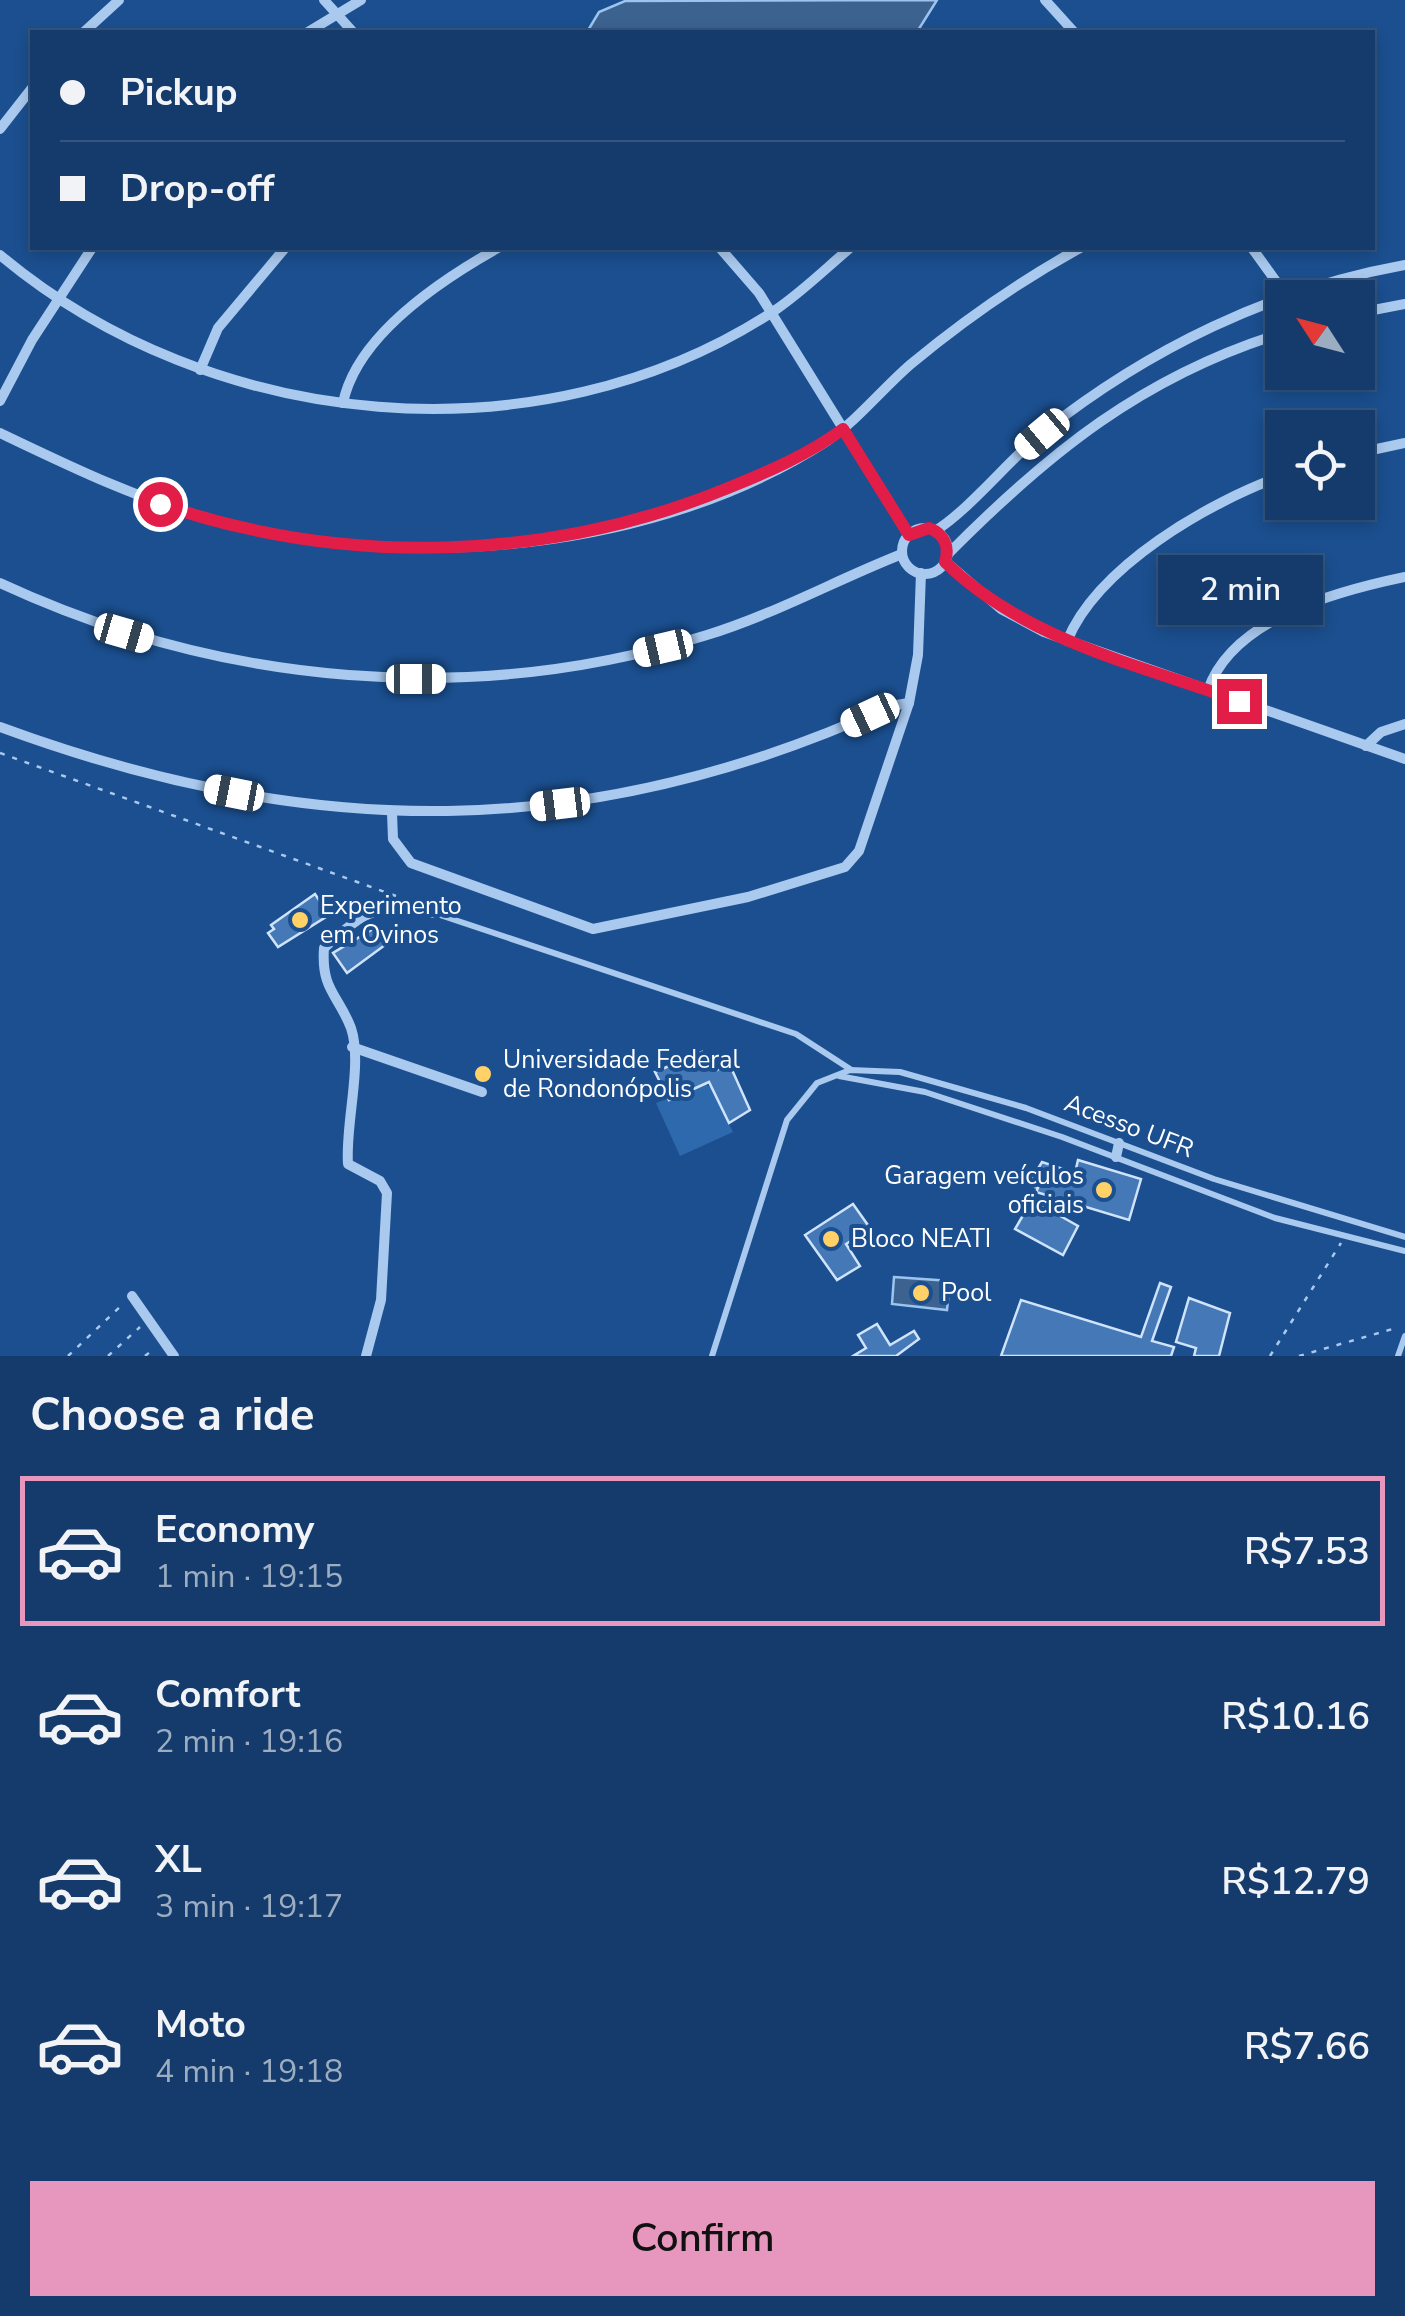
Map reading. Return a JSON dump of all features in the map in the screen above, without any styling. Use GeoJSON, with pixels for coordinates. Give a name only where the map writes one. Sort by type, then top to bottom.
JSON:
{"type":"FeatureCollection","features":[{"type":"Feature","properties":{"kind":"street"},"geometry":{"type":"LineString","coordinates":[[86,30],[118,0]]}},
{"type":"Feature","properties":{"kind":"street"},"geometry":{"type":"LineString","coordinates":[[324,0],[350,30]]}},
{"type":"Feature","properties":{"kind":"street"},"geometry":{"type":"LineString","coordinates":[[311,30],[361,0]]}},
{"type":"Feature","properties":{"kind":"street"},"geometry":{"type":"LineString","coordinates":[[1045,0],[1072,30]]}},
{"type":"Feature","properties":{"kind":"street"},"geometry":{"type":"LineString","coordinates":[[0,129],[30,91]]}},
{"type":"Feature","properties":{"kind":"street"},"geometry":{"type":"LineString","coordinates":[[0,401],[58,298],[91,250]]}},
{"type":"Feature","properties":{"kind":"street"},"geometry":{"type":"LineString","coordinates":[[200,370],[218,328],[283,250]]}},
{"type":"Feature","properties":{"kind":"street"},"geometry":{"type":"LineString","coordinates":[[343,403],[354,369],[378,342],[438,288],[495,250]]}},
{"type":"Feature","properties":{"kind":"street"},"geometry":{"type":"LineString","coordinates":[[722,250],[772,312],[909,535]]}},
{"type":"Feature","properties":{"kind":"street"},"geometry":{"type":"LineString","coordinates":[[0,255],[58,298],[130,340],[200,370],[286,395],[343,403],[458,408],[568,394],[673,362],[772,312],[848,250]]}},
{"type":"Feature","properties":{"kind":"street"},"geometry":{"type":"LineString","coordinates":[[0,434],[128,492],[220,522],[302,539],[426,548],[551,538],[646,517],[751,479],[843,429],[943,338],[1077,250]]}},
{"type":"Feature","properties":{"kind":"street"},"geometry":{"type":"LineString","coordinates":[[1253,250],[1275,280]]}},
{"type":"Feature","properties":{"kind":"street"},"geometry":{"type":"LineString","coordinates":[[1346,280],[1405,264]]}},
{"type":"Feature","properties":{"kind":"street"},"geometry":{"type":"LineString","coordinates":[[1375,310],[1405,304]]}},
{"type":"Feature","properties":{"kind":"street"},"geometry":{"type":"LineString","coordinates":[[935,531],[1042,434],[1113,382],[1197,334],[1265,305]]}},
{"type":"Feature","properties":{"kind":"street"},"geometry":{"type":"LineString","coordinates":[[1265,340],[1193,368],[1094,423],[1010,490],[946,558],[935,571],[921,573],[908,567],[902,554],[909,535],[921,528],[935,531],[945,541],[946,558],[1001,608],[1067,640],[1405,759]]}},
{"type":"Feature","properties":{"kind":"street"},"geometry":{"type":"LineString","coordinates":[[1375,449],[1405,443]]}},
{"type":"Feature","properties":{"kind":"street"},"geometry":{"type":"LineString","coordinates":[[1067,640],[1080,613],[1155,545],[1212,508],[1265,484]]}},
{"type":"Feature","properties":{"kind":"street"},"geometry":{"type":"LineString","coordinates":[[0,583],[124,633],[212,657],[348,676],[438,679],[529,673],[663,648],[792,604],[902,554]]}},
{"type":"Feature","properties":{"kind":"street"},"geometry":{"type":"LineString","coordinates":[[392,813],[393,839],[410,862],[594,929],[697,910],[794,884],[850,862],[859,851],[909,703],[918,656],[921,573]]}},
{"type":"Feature","properties":{"kind":"street"},"geometry":{"type":"LineString","coordinates":[[1208,690],[1220,662],[1270,625],[1326,598],[1405,576]]}},
{"type":"Feature","properties":{"kind":"street"},"geometry":{"type":"LineString","coordinates":[[0,726],[105,762],[191,784],[304,804],[392,813],[518,809],[642,790],[768,756],[890,706],[909,703]]}},
{"type":"Feature","properties":{"kind":"street"},"geometry":{"type":"LineString","coordinates":[[1366,746],[1382,732],[1405,724]]}},
{"type":"Feature","properties":{"kind":"street"},"geometry":{"type":"LineString","coordinates":[[366,1356],[381,1300],[388,1193],[380,1181],[348,1164],[350,1028],[322,976],[324,948],[354,920],[385,907],[434,913]]}},
{"type":"Feature","properties":{"kind":"street"},"geometry":{"type":"LineString","coordinates":[[352,1047],[482,1092]]}},
{"type":"Feature","properties":{"kind":"street"},"geometry":{"type":"LineString","coordinates":[[1116,1157],[1119,1143]]}},
{"type":"Feature","properties":{"kind":"street"},"geometry":{"type":"LineString","coordinates":[[132,1296],[174,1356]]}},
{"type":"Feature","properties":{"kind":"lane"},"geometry":{"type":"LineString","coordinates":[[434,913],[796,1034],[838,1058],[854,1080]]}},
{"type":"Feature","properties":{"kind":"lane","name":"Acesso UFR"},"geometry":{"type":"LineString","coordinates":[[712,1356],[787,1120],[817,1083],[850,1070],[900,1072],[1026,1108],[1214,1179],[1405,1237]]}},
{"type":"Feature","properties":{"kind":"lane"},"geometry":{"type":"LineString","coordinates":[[898,1085],[900,1072]]}},
{"type":"Feature","properties":{"kind":"lane"},"geometry":{"type":"LineString","coordinates":[[838,1076],[898,1085],[1116,1157],[1275,1218],[1405,1251]]}},
{"type":"Feature","properties":{"kind":"lane"},"geometry":{"type":"LineString","coordinates":[[1398,1356],[1405,1336]]}},
{"type":"Feature","properties":{"kind":"path"},"geometry":{"type":"LineString","coordinates":[[0,754],[404,900]]}},
{"type":"Feature","properties":{"kind":"path"},"geometry":{"type":"LineString","coordinates":[[1270,1356],[1342,1242]]}},
{"type":"Feature","properties":{"kind":"path"},"geometry":{"type":"LineString","coordinates":[[68,1356],[132,1296]]}},
{"type":"Feature","properties":{"kind":"path"},"geometry":{"type":"LineString","coordinates":[[108,1356],[148,1319]]}},
{"type":"Feature","properties":{"kind":"path"},"geometry":{"type":"LineString","coordinates":[[1299,1356],[1398,1328]]}},
{"type":"Feature","properties":{"kind":"path"},"geometry":{"type":"LineString","coordinates":[[1308,1354],[1315,1356]]}},
{"type":"Feature","properties":{"kind":"shaded area"},"geometry":{"type":"Polygon","coordinates":[[[937,0],[918,30],[588,30],[599,12],[625,1],[937,0]]]}},
{"type":"Feature","properties":{"kind":"shaded area"},"geometry":{"type":"Polygon","coordinates":[[[704,1084],[711,1087],[733,1132],[680,1156],[656,1103],[704,1084]]]}},
{"type":"Feature","properties":{"kind":"shaded area","name":"Pool"},"geometry":{"type":"Polygon","coordinates":[[[894,1277],[950,1281],[947,1310],[892,1304],[894,1277]]]}},
{"type":"Feature","properties":{"kind":"building","name":"Experimento em Ovinos"},"geometry":{"type":"Polygon","coordinates":[[[315,894],[329,915],[278,947],[268,933],[274,929],[271,925],[315,894]]]}},
{"type":"Feature","properties":{"kind":"building"},"geometry":{"type":"Polygon","coordinates":[[[373,929],[385,945],[347,973],[333,953],[373,929]]]}},
{"type":"Feature","properties":{"kind":"building"},"geometry":{"type":"Polygon","coordinates":[[[702,1052],[706,1065],[717,1070],[729,1063],[750,1110],[729,1123],[709,1082],[669,1100],[655,1072],[702,1052]]]}},
{"type":"Feature","properties":{"kind":"building","name":"Garagem veículos oficiais"},"geometry":{"type":"Polygon","coordinates":[[[1078,1160],[1141,1179],[1129,1220],[1036,1192],[1038,1188],[1028,1185],[1042,1162],[1075,1173],[1078,1160]]]}},
{"type":"Feature","properties":{"kind":"building"},"geometry":{"type":"Polygon","coordinates":[[[1032,1200],[1078,1226],[1063,1255],[1015,1229],[1032,1200]]]}},
{"type":"Feature","properties":{"kind":"building","name":"Bloco NEATI"},"geometry":{"type":"Polygon","coordinates":[[[853,1204],[870,1228],[846,1244],[860,1266],[837,1280],[805,1235],[853,1204]]]}},
{"type":"Feature","properties":{"kind":"building"},"geometry":{"type":"Polygon","coordinates":[[[1160,1283],[1171,1287],[1152,1341],[1174,1347],[1171,1356],[1001,1356],[1021,1300],[1141,1337],[1160,1283]]]}},
{"type":"Feature","properties":{"kind":"building"},"geometry":{"type":"Polygon","coordinates":[[[1189,1298],[1230,1313],[1219,1356],[1194,1356],[1196,1348],[1176,1342],[1189,1298]]]}},
{"type":"Feature","properties":{"kind":"building"},"geometry":{"type":"Polygon","coordinates":[[[877,1324],[890,1345],[914,1331],[919,1339],[896,1356],[853,1356],[866,1348],[858,1335],[877,1324]]]}},
{"type":"Feature","properties":{"kind":"place","name":"Experimento em Ovinos"},"geometry":{"type":"Point","coordinates":[300,920]}},
{"type":"Feature","properties":{"kind":"place","name":"Universidade Federal de Rondonópolis"},"geometry":{"type":"Point","coordinates":[483,1074]}},
{"type":"Feature","properties":{"kind":"place","name":"Garagem veículos oficiais"},"geometry":{"type":"Point","coordinates":[1104,1190]}},
{"type":"Feature","properties":{"kind":"place","name":"Bloco NEATI"},"geometry":{"type":"Point","coordinates":[831,1239]}},
{"type":"Feature","properties":{"kind":"place","name":"Pool"},"geometry":{"type":"Point","coordinates":[921,1293]}},
{"type":"Feature","properties":{"kind":"route"},"geometry":{"type":"LineString","coordinates":[[160,504],[261,532],[343,544],[426,548],[510,544],[592,530],[673,509],[770,470],[826,442],[843,429],[909,535],[921,528],[941,535],[947,548],[945,562],[1001,608],[1044,632],[1239,701]]}}]}
